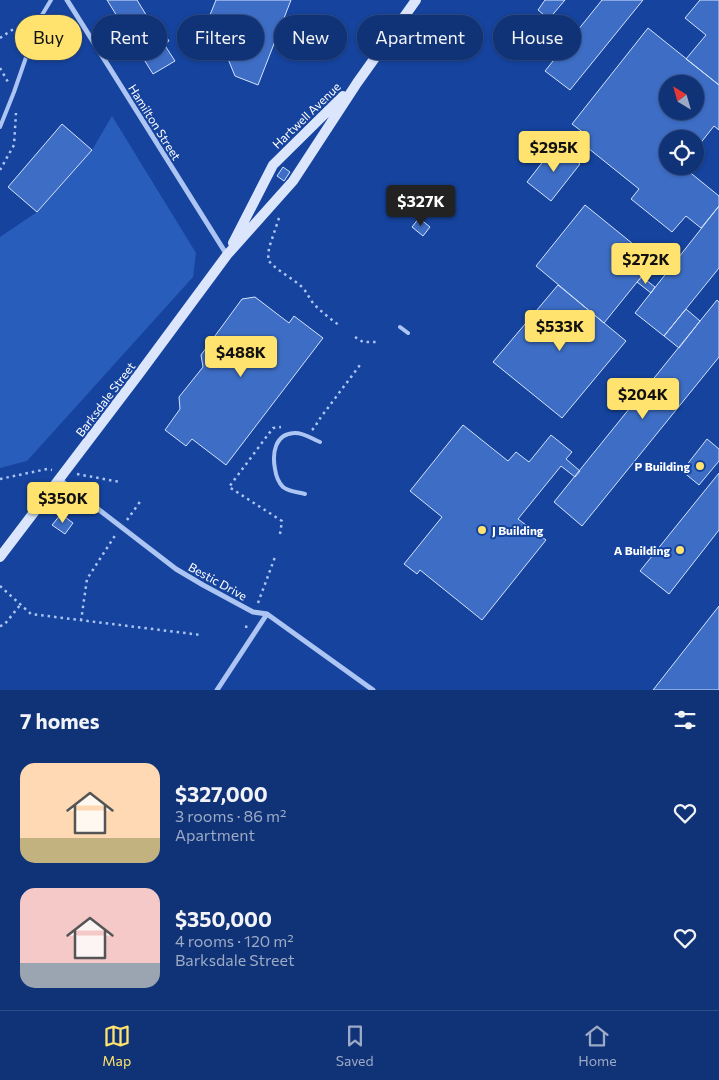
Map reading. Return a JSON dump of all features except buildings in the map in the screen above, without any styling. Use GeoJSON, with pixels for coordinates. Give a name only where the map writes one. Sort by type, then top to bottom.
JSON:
{"type":"FeatureCollection","features":[{"type":"Feature","properties":{"kind":"street","name":"Hamilton Street"},"geometry":{"type":"LineString","coordinates":[[67,0],[227,255]]}},
{"type":"Feature","properties":{"kind":"street","name":"Hartwell Avenue"},"geometry":{"type":"LineString","coordinates":[[293,181],[357,83],[416,0]]}},
{"type":"Feature","properties":{"kind":"street","name":"Hartwell Avenue"},"geometry":{"type":"LineString","coordinates":[[272,165],[357,83]]}},
{"type":"Feature","properties":{"kind":"street","name":"Barksdale Street"},"geometry":{"type":"LineString","coordinates":[[227,255],[272,165]]}},
{"type":"Feature","properties":{"kind":"street","name":"Barksdale Street"},"geometry":{"type":"LineString","coordinates":[[2,551],[139,374],[227,255],[293,181]]}},
{"type":"Feature","properties":{"kind":"street","name":"Bestic Drive"},"geometry":{"type":"LineString","coordinates":[[59,479],[176,568],[253,612],[267,614],[373,690]]}},
{"type":"Feature","properties":{"kind":"street"},"geometry":{"type":"LineString","coordinates":[[216,690],[267,614]]}},
{"type":"Feature","properties":{"kind":"lane"},"geometry":{"type":"LineString","coordinates":[[42,15],[51,0]]}},
{"type":"Feature","properties":{"kind":"lane"},"geometry":{"type":"LineString","coordinates":[[0,127],[25,60]]}},
{"type":"Feature","properties":{"kind":"lane"},"geometry":{"type":"LineString","coordinates":[[400,326],[408,333]]}},
{"type":"Feature","properties":{"kind":"lane"},"geometry":{"type":"LineString","coordinates":[[305,494],[287,489],[281,485],[274,465],[276,445],[287,434],[297,432],[320,442]]}},
{"type":"Feature","properties":{"kind":"path"},"geometry":{"type":"LineString","coordinates":[[0,38],[15,29]]}},
{"type":"Feature","properties":{"kind":"path"},"geometry":{"type":"LineString","coordinates":[[279,218],[269,248],[268,260],[273,266],[303,288],[312,302],[326,316],[340,326]]}},
{"type":"Feature","properties":{"kind":"path"},"geometry":{"type":"LineString","coordinates":[[355,337],[363,342],[377,342]]}},
{"type":"Feature","properties":{"kind":"path"},"geometry":{"type":"LineString","coordinates":[[81,620],[87,579],[142,499]]}},
{"type":"Feature","properties":{"kind":"path"},"geometry":{"type":"LineString","coordinates":[[258,602],[275,557]]}},
{"type":"Feature","properties":{"kind":"path"},"geometry":{"type":"LineString","coordinates":[[0,586],[31,614],[200,635]]}},
{"type":"Feature","properties":{"kind":"path"},"geometry":{"type":"LineString","coordinates":[[0,626],[4,625],[21,604]]}},
{"type":"Feature","properties":{"kind":"shaded area"},"geometry":{"type":"Polygon","coordinates":[[[112,116],[196,253],[193,277],[27,461],[0,468],[0,237],[37,212],[92,150],[112,116]]]}},
{"type":"Feature","properties":{"kind":"place","name":"P Building"},"geometry":{"type":"Point","coordinates":[700,466]}},
{"type":"Feature","properties":{"kind":"place","name":"J Building"},"geometry":{"type":"Point","coordinates":[482,530]}},
{"type":"Feature","properties":{"kind":"place","name":"A Building"},"geometry":{"type":"Point","coordinates":[680,550]}}]}
